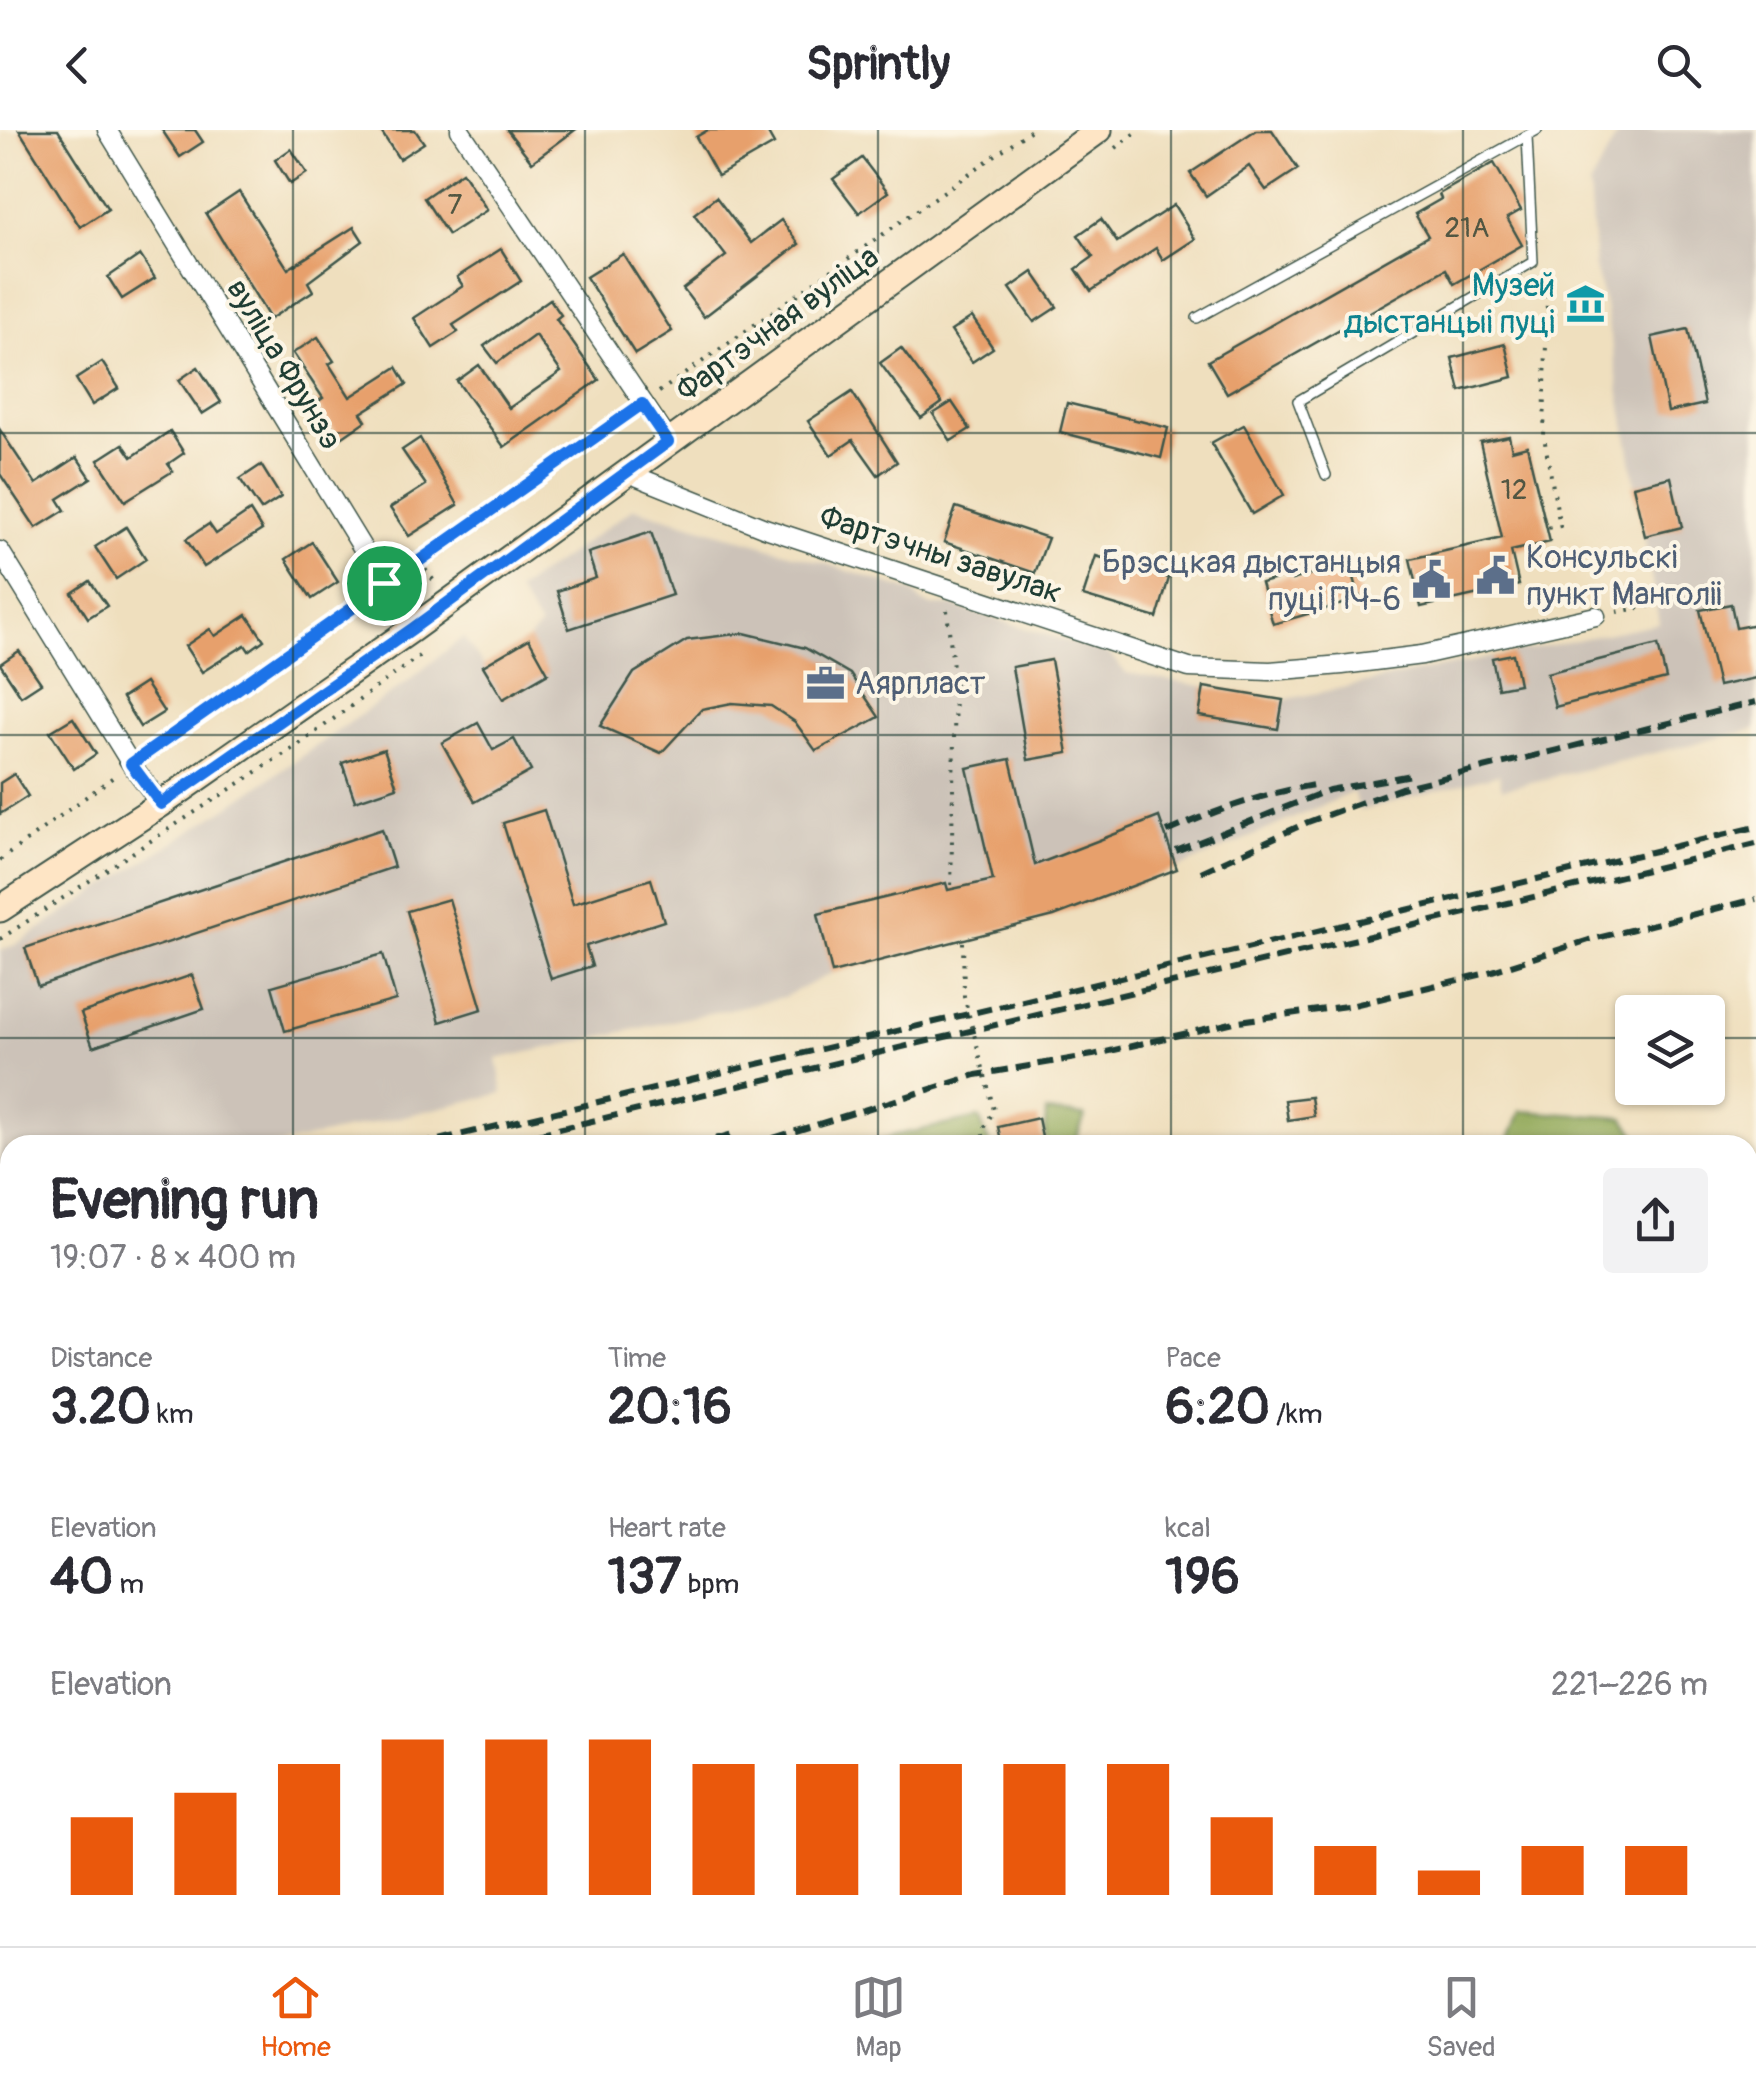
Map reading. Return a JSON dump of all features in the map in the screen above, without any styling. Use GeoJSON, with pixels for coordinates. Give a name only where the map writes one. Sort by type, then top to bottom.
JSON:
{"type":"FeatureCollection","features":[{"type":"Feature","properties":{"kind":"main road","name":"Фартэчная вуліца"},"geometry":{"type":"LineString","coordinates":[[0,909],[161,804],[412,629],[1100,130]]}},
{"type":"Feature","properties":{"kind":"street","name":"вуліца Фрунзэ"},"geometry":{"type":"LineString","coordinates":[[106,130],[412,629]]}},
{"type":"Feature","properties":{"kind":"street"},"geometry":{"type":"LineString","coordinates":[[460,130],[668,442]]}},
{"type":"Feature","properties":{"kind":"street","name":"Фартэчны завулак"},"geometry":{"type":"LineString","coordinates":[[628,473],[765,528],[1189,668],[1270,672],[1422,655],[1596,616]]}},
{"type":"Feature","properties":{"kind":"street"},"geometry":{"type":"LineString","coordinates":[[0,551],[131,764],[161,804]]}},
{"type":"Feature","properties":{"kind":"lane"},"geometry":{"type":"LineString","coordinates":[[1196,318],[1538,130]]}},
{"type":"Feature","properties":{"kind":"lane"},"geometry":{"type":"LineString","coordinates":[[1326,476],[1298,401],[1533,262],[1527,136]]}},
{"type":"Feature","properties":{"kind":"path"},"geometry":{"type":"LineString","coordinates":[[0,860],[384,583],[1031,130]]}},
{"type":"Feature","properties":{"kind":"path"},"geometry":{"type":"LineString","coordinates":[[1533,262],[1547,295],[1544,436],[1560,526],[1546,528]]}},
{"type":"Feature","properties":{"kind":"path"},"geometry":{"type":"LineString","coordinates":[[944,586],[955,687],[950,890]]}},
{"type":"Feature","properties":{"kind":"path"},"geometry":{"type":"LineString","coordinates":[[1596,616],[1656,604]]}},
{"type":"Feature","properties":{"kind":"path"},"geometry":{"type":"LineString","coordinates":[[0,938],[298,745],[422,654]]}},
{"type":"Feature","properties":{"kind":"path"},"geometry":{"type":"LineString","coordinates":[[963,942],[964,996],[994,1110],[983,1135]]}},
{"type":"Feature","properties":{"kind":"shaded area"},"geometry":{"type":"Polygon","coordinates":[[[1620,130],[1756,130],[1756,729],[1502,789],[1499,774],[1360,811],[1353,792],[1177,869],[1054,916],[832,973],[784,997],[497,1059],[503,1093],[322,1135],[0,1135],[0,950],[15,945],[240,799],[406,683],[463,637],[484,666],[529,639],[540,627],[517,591],[634,508],[913,592],[930,606],[953,606],[1109,654],[1126,673],[1283,700],[1659,623],[1605,306],[1595,268],[1589,187],[1620,130]]]}},
{"type":"Feature","properties":{"kind":"green space"},"geometry":{"type":"Polygon","coordinates":[[[1521,1111],[1624,1118],[1636,1135],[1511,1135],[1521,1111]]]}},
{"type":"Feature","properties":{"kind":"green space"},"geometry":{"type":"Polygon","coordinates":[[[1046,1112],[1085,1116],[1078,1135],[1045,1135],[1046,1112]]]}},
{"type":"Feature","properties":{"kind":"green space"},"geometry":{"type":"Polygon","coordinates":[[[979,1118],[986,1135],[896,1135],[979,1118]]]}},
{"type":"Feature","properties":{"kind":"building"},"geometry":{"type":"Polygon","coordinates":[[[19,130],[58,130],[108,209],[80,227],[19,130]]]}},
{"type":"Feature","properties":{"kind":"building"},"geometry":{"type":"Polygon","coordinates":[[[162,130],[195,130],[203,142],[180,157],[162,130]]]}},
{"type":"Feature","properties":{"kind":"building"},"geometry":{"type":"Polygon","coordinates":[[[380,130],[415,130],[424,143],[399,159],[380,130]]]}},
{"type":"Feature","properties":{"kind":"building"},"geometry":{"type":"Polygon","coordinates":[[[507,130],[575,130],[532,162],[507,130]]]}},
{"type":"Feature","properties":{"kind":"building"},"geometry":{"type":"Polygon","coordinates":[[[708,130],[766,130],[774,144],[718,176],[696,137],[708,130]]]}},
{"type":"Feature","properties":{"kind":"building"},"geometry":{"type":"Polygon","coordinates":[[[1256,130],[1272,130],[1298,169],[1266,190],[1249,166],[1206,196],[1190,173],[1256,130]]]}},
{"type":"Feature","properties":{"kind":"building"},"geometry":{"type":"Polygon","coordinates":[[[291,149],[307,173],[290,184],[275,160],[291,149]]]}},
{"type":"Feature","properties":{"kind":"building"},"geometry":{"type":"Polygon","coordinates":[[[862,158],[888,192],[859,213],[833,179],[862,158]]]}},
{"type":"Feature","properties":{"kind":"building"},"geometry":{"type":"Polygon","coordinates":[[[1494,163],[1521,210],[1507,218],[1522,245],[1454,284],[1446,269],[1227,393],[1208,361],[1428,236],[1415,214],[1441,199],[1439,194],[1494,163]]]}},
{"type":"Feature","properties":{"kind":"building"},"geometry":{"type":"Polygon","coordinates":[[[462,172],[487,210],[448,235],[424,198],[462,172]]]}},
{"type":"Feature","properties":{"kind":"building"},"geometry":{"type":"Polygon","coordinates":[[[239,192],[288,269],[354,227],[363,241],[308,282],[313,291],[270,319],[206,214],[239,192]]]}},
{"type":"Feature","properties":{"kind":"building"},"geometry":{"type":"Polygon","coordinates":[[[716,197],[751,243],[781,220],[799,244],[704,317],[683,289],[726,256],[694,214],[716,197]]]}},
{"type":"Feature","properties":{"kind":"building"},"geometry":{"type":"Polygon","coordinates":[[[1174,205],[1195,239],[1163,260],[1156,248],[1091,291],[1076,269],[1093,257],[1078,235],[1101,219],[1117,242],[1174,205]]]}},
{"type":"Feature","properties":{"kind":"building"},"geometry":{"type":"Polygon","coordinates":[[[501,249],[521,281],[453,325],[458,332],[433,348],[414,318],[463,286],[457,277],[501,249]]]}},
{"type":"Feature","properties":{"kind":"building"},"geometry":{"type":"Polygon","coordinates":[[[623,254],[672,331],[635,354],[586,277],[623,254]]]}},
{"type":"Feature","properties":{"kind":"building"},"geometry":{"type":"Polygon","coordinates":[[[140,255],[155,278],[122,299],[108,277],[140,255]]]}},
{"type":"Feature","properties":{"kind":"building"},"geometry":{"type":"Polygon","coordinates":[[[1033,272],[1057,307],[1034,322],[1010,288],[1033,272]]]}},
{"type":"Feature","properties":{"kind":"building"},"geometry":{"type":"Polygon","coordinates":[[[550,299],[561,315],[556,319],[599,380],[504,447],[457,381],[479,365],[509,408],[561,372],[535,335],[497,363],[484,346],[550,299]]]}},
{"type":"Feature","properties":{"kind":"building"},"geometry":{"type":"Polygon","coordinates":[[[972,317],[993,348],[972,362],[951,331],[972,317]]]}},
{"type":"Feature","properties":{"kind":"building"},"geometry":{"type":"Polygon","coordinates":[[[1688,329],[1705,404],[1668,412],[1652,337],[1688,329]]]}},
{"type":"Feature","properties":{"kind":"building"},"geometry":{"type":"Polygon","coordinates":[[[318,337],[350,397],[397,367],[407,384],[361,413],[366,421],[340,439],[316,403],[323,398],[293,353],[318,337]]]}},
{"type":"Feature","properties":{"kind":"building"},"geometry":{"type":"Polygon","coordinates":[[[1505,344],[1513,377],[1460,391],[1452,358],[1505,344]]]}},
{"type":"Feature","properties":{"kind":"building"},"geometry":{"type":"Polygon","coordinates":[[[901,348],[942,403],[921,418],[880,363],[901,348]]]}},
{"type":"Feature","properties":{"kind":"building"},"geometry":{"type":"Polygon","coordinates":[[[102,362],[119,388],[92,405],[76,379],[102,362]]]}},
{"type":"Feature","properties":{"kind":"building"},"geometry":{"type":"Polygon","coordinates":[[[198,367],[221,402],[202,414],[179,380],[198,367]]]}},
{"type":"Feature","properties":{"kind":"building"},"geometry":{"type":"Polygon","coordinates":[[[852,392],[897,462],[878,475],[853,440],[831,455],[808,421],[852,392]]]}},
{"type":"Feature","properties":{"kind":"building"},"geometry":{"type":"Polygon","coordinates":[[[952,402],[970,429],[951,441],[933,414],[952,402]]]}},
{"type":"Feature","properties":{"kind":"building"},"geometry":{"type":"Polygon","coordinates":[[[1067,403],[1168,428],[1161,458],[1060,432],[1067,403]]]}},
{"type":"Feature","properties":{"kind":"building"},"geometry":{"type":"Polygon","coordinates":[[[1244,425],[1284,495],[1252,514],[1211,443],[1244,425]]]}},
{"type":"Feature","properties":{"kind":"building"},"geometry":{"type":"Polygon","coordinates":[[[0,430],[36,484],[77,457],[91,478],[58,499],[65,510],[36,528],[0,474],[0,430]]]}},
{"type":"Feature","properties":{"kind":"building"},"geometry":{"type":"Polygon","coordinates":[[[170,431],[184,453],[168,464],[173,471],[125,501],[98,460],[123,444],[132,457],[170,431]]]}},
{"type":"Feature","properties":{"kind":"building"},"geometry":{"type":"Polygon","coordinates":[[[1509,436],[1512,450],[1527,446],[1550,542],[1511,551],[1519,585],[1421,607],[1410,559],[1502,538],[1480,442],[1509,436]]]}},
{"type":"Feature","properties":{"kind":"building"},"geometry":{"type":"Polygon","coordinates":[[[420,438],[458,505],[409,536],[390,508],[426,485],[402,450],[420,438]]]}},
{"type":"Feature","properties":{"kind":"building"},"geometry":{"type":"Polygon","coordinates":[[[261,465],[281,497],[261,510],[240,479],[261,465]]]}},
{"type":"Feature","properties":{"kind":"building"},"geometry":{"type":"Polygon","coordinates":[[[1671,477],[1682,527],[1645,536],[1633,486],[1671,477]]]}},
{"type":"Feature","properties":{"kind":"building"},"geometry":{"type":"Polygon","coordinates":[[[956,507],[1048,538],[1035,573],[944,542],[956,507]]]}},
{"type":"Feature","properties":{"kind":"building"},"geometry":{"type":"Polygon","coordinates":[[[250,511],[262,530],[204,567],[186,539],[209,524],[216,534],[250,511]]]}},
{"type":"Feature","properties":{"kind":"building"},"geometry":{"type":"Polygon","coordinates":[[[126,527],[146,559],[116,579],[95,547],[126,527]]]}},
{"type":"Feature","properties":{"kind":"building"},"geometry":{"type":"Polygon","coordinates":[[[651,532],[672,595],[569,629],[557,591],[596,578],[588,553],[651,532]]]}},
{"type":"Feature","properties":{"kind":"building"},"geometry":{"type":"Polygon","coordinates":[[[312,542],[338,582],[312,599],[286,559],[312,542]]]}},
{"type":"Feature","properties":{"kind":"building"},"geometry":{"type":"Polygon","coordinates":[[[1096,556],[1169,578],[1157,618],[1083,596],[1096,556]]]}},
{"type":"Feature","properties":{"kind":"building"},"geometry":{"type":"Polygon","coordinates":[[[1350,563],[1360,599],[1273,624],[1261,583],[1290,575],[1292,580],[1350,563]]]}},
{"type":"Feature","properties":{"kind":"building"},"geometry":{"type":"Polygon","coordinates":[[[90,581],[107,606],[88,618],[72,593],[90,581]]]}},
{"type":"Feature","properties":{"kind":"building"},"geometry":{"type":"Polygon","coordinates":[[[1731,604],[1736,628],[1756,624],[1756,678],[1718,686],[1700,610],[1731,604]]]}},
{"type":"Feature","properties":{"kind":"building"},"geometry":{"type":"Polygon","coordinates":[[[247,615],[264,640],[249,651],[245,645],[202,672],[185,646],[210,629],[215,636],[247,615]]]}},
{"type":"Feature","properties":{"kind":"building"},"geometry":{"type":"Polygon","coordinates":[[[744,633],[805,648],[850,674],[879,717],[816,751],[795,722],[771,706],[732,703],[702,709],[661,753],[600,726],[634,673],[687,640],[744,633]]]}},
{"type":"Feature","properties":{"kind":"building"},"geometry":{"type":"Polygon","coordinates":[[[529,639],[548,673],[503,699],[483,666],[529,639]]]}},
{"type":"Feature","properties":{"kind":"building"},"geometry":{"type":"Polygon","coordinates":[[[1658,645],[1666,679],[1555,707],[1547,673],[1658,645]]]}},
{"type":"Feature","properties":{"kind":"building"},"geometry":{"type":"Polygon","coordinates":[[[19,651],[41,683],[21,696],[0,664],[19,651]]]}},
{"type":"Feature","properties":{"kind":"building"},"geometry":{"type":"Polygon","coordinates":[[[1513,654],[1519,684],[1498,688],[1492,658],[1513,654]]]}},
{"type":"Feature","properties":{"kind":"building"},"geometry":{"type":"Polygon","coordinates":[[[1051,660],[1068,753],[1028,760],[1012,667],[1051,660]]]}},
{"type":"Feature","properties":{"kind":"building"},"geometry":{"type":"Polygon","coordinates":[[[145,683],[164,712],[140,727],[122,698],[145,683]]]}},
{"type":"Feature","properties":{"kind":"building"},"geometry":{"type":"Polygon","coordinates":[[[1204,687],[1283,700],[1278,729],[1199,716],[1204,687]]]}},
{"type":"Feature","properties":{"kind":"building"},"geometry":{"type":"Polygon","coordinates":[[[73,718],[96,754],[74,769],[50,732],[73,718]]]}},
{"type":"Feature","properties":{"kind":"building"},"geometry":{"type":"Polygon","coordinates":[[[478,723],[493,750],[514,739],[531,771],[475,802],[442,743],[478,723]]]}},
{"type":"Feature","properties":{"kind":"building"},"geometry":{"type":"Polygon","coordinates":[[[384,749],[397,787],[355,801],[342,763],[384,749]]]}},
{"type":"Feature","properties":{"kind":"building"},"geometry":{"type":"Polygon","coordinates":[[[1010,759],[1035,865],[1159,817],[1177,869],[1054,916],[832,973],[818,914],[946,883],[948,890],[993,880],[967,768],[1010,759]]]}},
{"type":"Feature","properties":{"kind":"building"},"geometry":{"type":"Polygon","coordinates":[[[14,774],[28,796],[0,814],[0,783],[14,774]]]}},
{"type":"Feature","properties":{"kind":"building"},"geometry":{"type":"Polygon","coordinates":[[[544,810],[573,904],[651,879],[664,921],[586,946],[592,966],[551,979],[503,823],[544,810]]]}},
{"type":"Feature","properties":{"kind":"building"},"geometry":{"type":"Polygon","coordinates":[[[382,829],[394,867],[38,986],[25,948],[382,829]]]}},
{"type":"Feature","properties":{"kind":"building"},"geometry":{"type":"Polygon","coordinates":[[[449,899],[482,1009],[440,1022],[407,911],[449,899]]]}},
{"type":"Feature","properties":{"kind":"building"},"geometry":{"type":"Polygon","coordinates":[[[383,954],[396,1000],[285,1031],[272,986],[383,954]]]}},
{"type":"Feature","properties":{"kind":"building"},"geometry":{"type":"Polygon","coordinates":[[[192,975],[204,1009],[93,1047],[81,1013],[192,975]]]}},
{"type":"Feature","properties":{"kind":"building"},"geometry":{"type":"Polygon","coordinates":[[[1311,1097],[1314,1116],[1288,1120],[1285,1100],[1311,1097]]]}},
{"type":"Feature","properties":{"kind":"building"},"geometry":{"type":"Polygon","coordinates":[[[1038,1118],[1042,1135],[1000,1135],[998,1127],[1038,1118]]]}},
{"type":"Feature","properties":{"kind":"railway"},"geometry":{"type":"LineString","coordinates":[[1201,872],[1308,822],[1401,788],[1756,702]]}},
{"type":"Feature","properties":{"kind":"railway"},"geometry":{"type":"LineString","coordinates":[[1176,851],[1329,790],[1411,775]]}},
{"type":"Feature","properties":{"kind":"railway"},"geometry":{"type":"LineString","coordinates":[[1167,832],[1241,803],[1319,784]]}},
{"type":"Feature","properties":{"kind":"railway"},"geometry":{"type":"LineString","coordinates":[[459,1135],[1756,827]]}},
{"type":"Feature","properties":{"kind":"railway"},"geometry":{"type":"LineString","coordinates":[[533,1135],[1756,844]]}},
{"type":"Feature","properties":{"kind":"railway"},"geometry":{"type":"LineString","coordinates":[[783,1135],[976,1075],[1093,1055],[1239,1021],[1354,1005],[1756,899]]}},
{"type":"Feature","properties":{"kind":"railway"},"geometry":{"type":"LineString","coordinates":[[729,1135],[736,1133]]}},
{"type":"Feature","properties":{"kind":"place","name":"Музей дыстанцыі пуці"},"geometry":{"type":"Point","coordinates":[1585,303]}},
{"type":"Feature","properties":{"kind":"place","name":"Консульскі пункт Манголіі"},"geometry":{"type":"Point","coordinates":[1496,575]}},
{"type":"Feature","properties":{"kind":"place","name":"Брэсцкая дыстанцыя пуці ПЧ-6"},"geometry":{"type":"Point","coordinates":[1431,580]}},
{"type":"Feature","properties":{"kind":"place","name":"Аярпласт"},"geometry":{"type":"Point","coordinates":[825,683]}},
{"type":"Feature","properties":{"kind":"route"},"geometry":{"type":"LineString","coordinates":[[642,404],[668,442],[412,629],[161,804],[131,764],[384,583],[642,404]]}}]}
